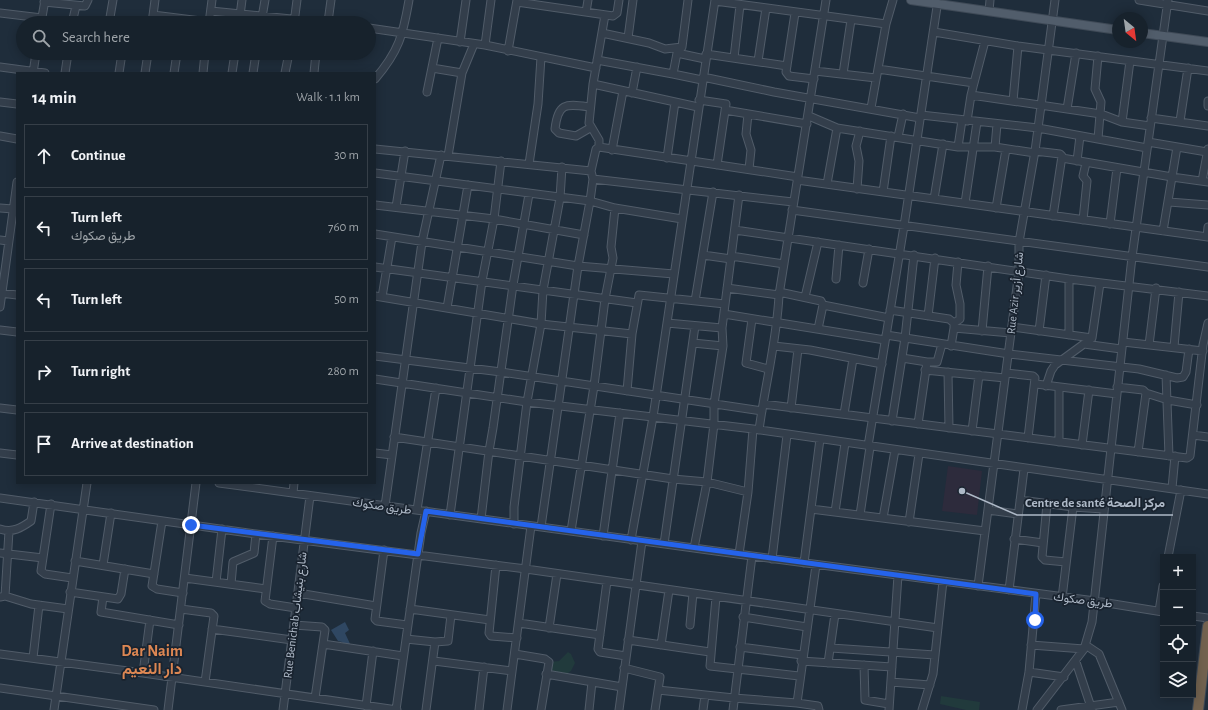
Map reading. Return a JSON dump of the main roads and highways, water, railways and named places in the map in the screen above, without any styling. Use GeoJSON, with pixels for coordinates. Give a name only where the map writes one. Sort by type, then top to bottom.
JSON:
{"type":"FeatureCollection","features":[{"type":"Feature","properties":{"kind":"highway"},"geometry":{"type":"LineString","coordinates":[[1198,710],[1208,626]]}},
{"type":"Feature","properties":{"kind":"main road"},"geometry":{"type":"LineString","coordinates":[[911,0],[938,2],[1051,21],[1112,29]]}},
{"type":"Feature","properties":{"kind":"main road"},"geometry":{"type":"LineString","coordinates":[[1148,34],[1208,42]]}},
{"type":"Feature","properties":{"kind":"water"},"geometry":{"type":"Polygon","coordinates":[[[345,622],[349,630],[345,633],[351,646],[345,646],[342,642],[338,641],[331,630],[345,622]]]}},
{"type":"Feature","properties":{"kind":"place","name":"Centre de santé مركز الصحة"},"geometry":{"type":"Point","coordinates":[962,491]}},
{"type":"Feature","properties":{"kind":"district","name":"Dar Naim دار النعيم"},"geometry":{"type":"Point","coordinates":[152,660]}}]}
